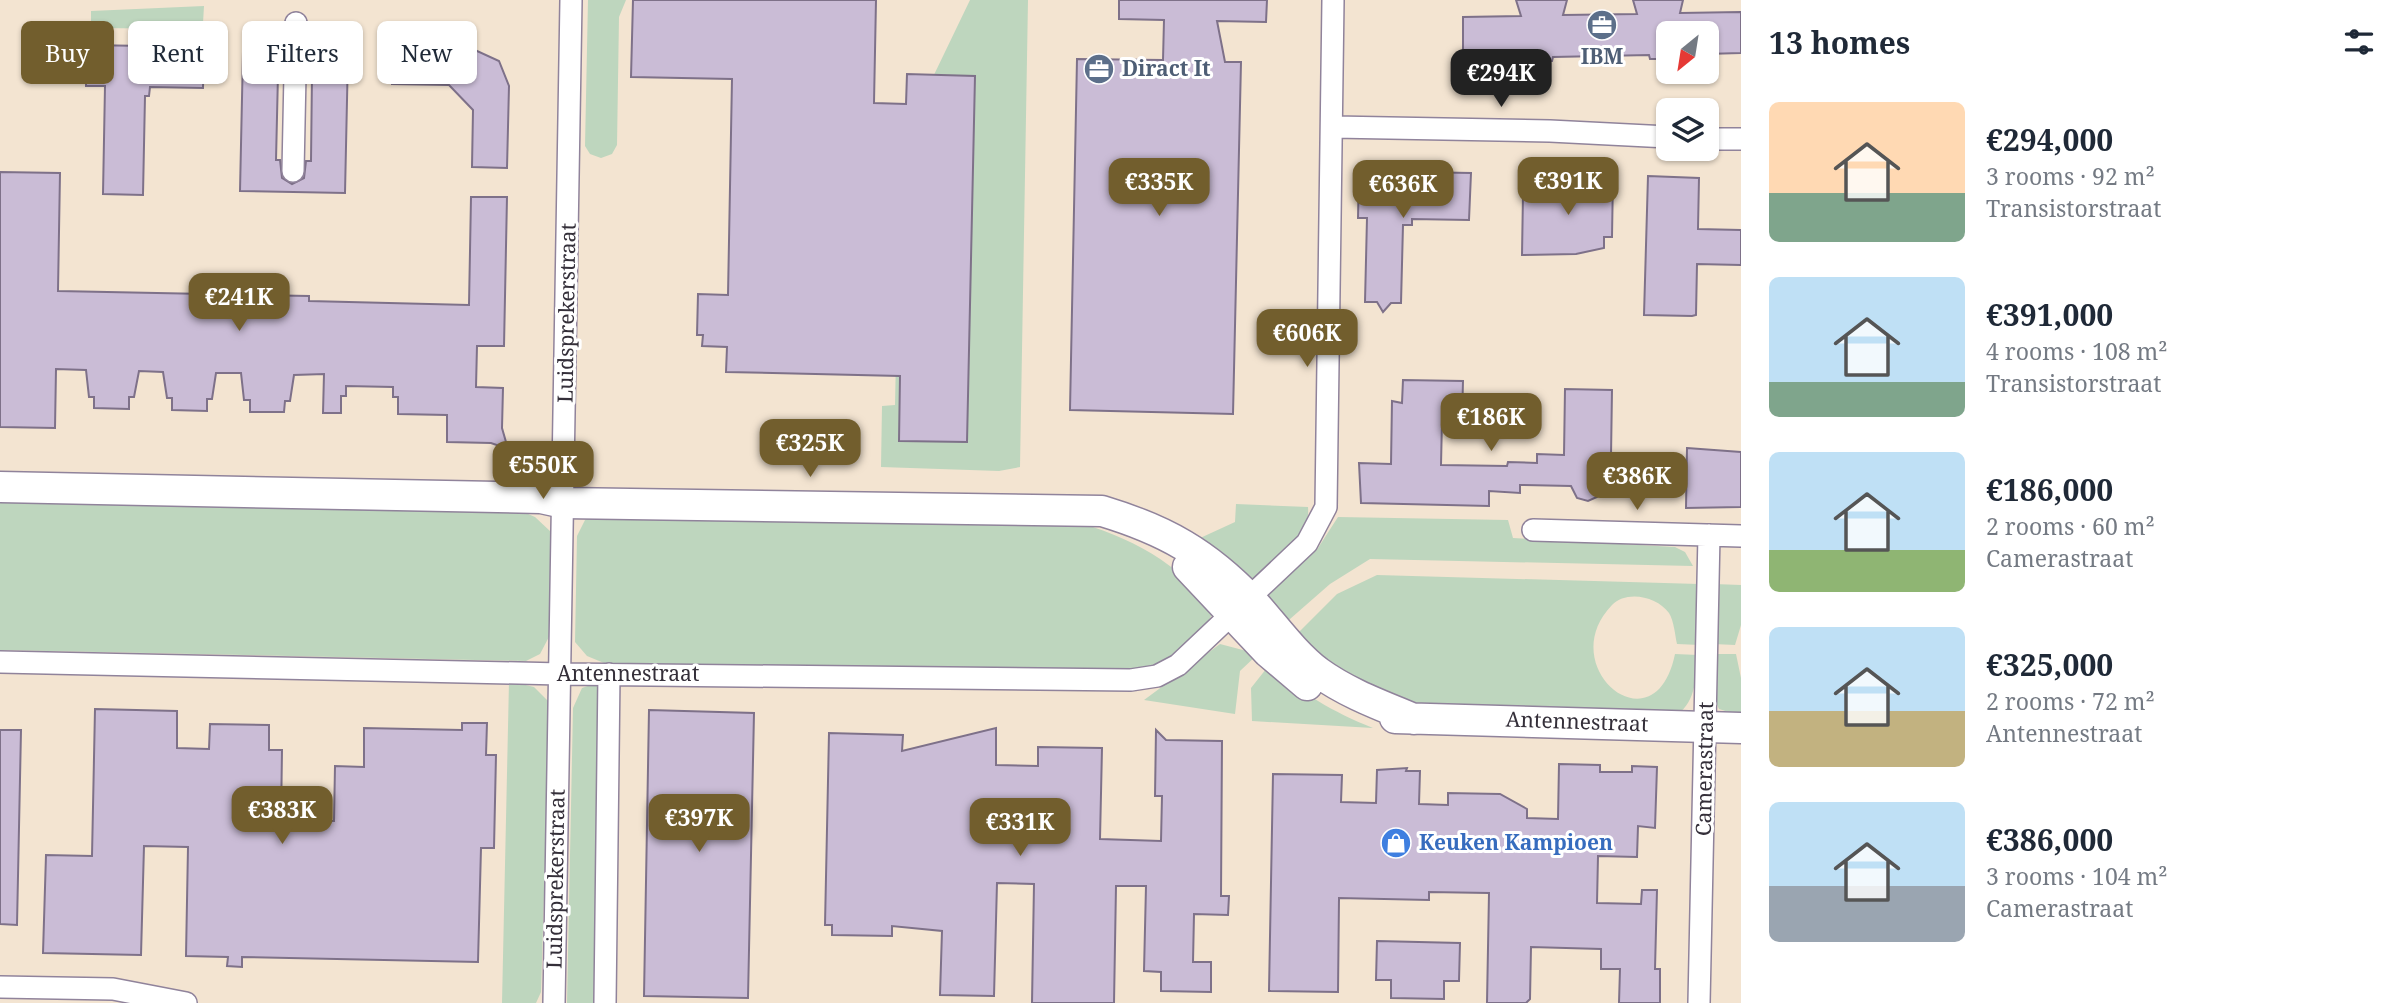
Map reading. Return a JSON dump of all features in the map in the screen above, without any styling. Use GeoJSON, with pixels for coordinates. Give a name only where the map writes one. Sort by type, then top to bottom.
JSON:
{"type":"FeatureCollection","features":[{"type":"Feature","properties":{"kind":"street","name":"Luidsprekerstraat"},"geometry":{"type":"LineString","coordinates":[[554,1003],[571,0]]}},
{"type":"Feature","properties":{"kind":"street"},"geometry":{"type":"LineString","coordinates":[[1242,607],[1307,543],[1325,507],[1334,127],[1333,4]]}},
{"type":"Feature","properties":{"kind":"street"},"geometry":{"type":"LineString","coordinates":[[293,171],[295,84]]}},
{"type":"Feature","properties":{"kind":"street"},"geometry":{"type":"LineString","coordinates":[[1334,127],[1550,131],[1656,136]]}},
{"type":"Feature","properties":{"kind":"street"},"geometry":{"type":"LineString","coordinates":[[1719,139],[1741,139]]}},
{"type":"Feature","properties":{"kind":"street","name":"Antennestraat"},"geometry":{"type":"LineString","coordinates":[[0,487],[541,498],[564,503],[1056,512],[1108,521],[1143,535],[1176,555],[1242,607],[1268,652],[1305,684],[1337,703],[1380,716],[1414,719],[1741,728]]}},
{"type":"Feature","properties":{"kind":"street"},"geometry":{"type":"LineString","coordinates":[[1533,530],[1741,536]]}},
{"type":"Feature","properties":{"kind":"street","name":"Camerastraat"},"geometry":{"type":"LineString","coordinates":[[1699,1003],[1709,535]]}},
{"type":"Feature","properties":{"kind":"street","name":"Antennestraat"},"geometry":{"type":"LineString","coordinates":[[0,662],[561,674],[1131,680],[1157,677],[1178,665],[1242,607]]}},
{"type":"Feature","properties":{"kind":"street"},"geometry":{"type":"LineString","coordinates":[[605,1003],[609,674]]}},
{"type":"Feature","properties":{"kind":"street"},"geometry":{"type":"LineString","coordinates":[[0,987],[113,989],[186,1003]]}},
{"type":"Feature","properties":{"kind":"shaded area"},"geometry":{"type":"Polygon","coordinates":[[[0,0],[1741,0],[1741,1003],[0,1003],[0,0]]]}},
{"type":"Feature","properties":{"kind":"green space"},"geometry":{"type":"Polygon","coordinates":[[[588,0],[626,0],[619,17],[617,145],[612,154],[601,158],[590,154],[585,146],[588,0]]]}},
{"type":"Feature","properties":{"kind":"green space"},"geometry":{"type":"Polygon","coordinates":[[[970,0],[1028,0],[1020,467],[999,471],[881,467],[882,406],[895,405],[900,166],[918,108],[970,0]]]}},
{"type":"Feature","properties":{"kind":"green space"},"geometry":{"type":"Polygon","coordinates":[[[204,6],[203,21],[128,21],[128,28],[114,28],[114,21],[91,21],[91,11],[204,6]]]}},
{"type":"Feature","properties":{"kind":"green space"},"geometry":{"type":"Polygon","coordinates":[[[0,500],[519,510],[535,517],[551,532],[551,633],[540,654],[526,661],[0,650],[0,500]]]}},
{"type":"Feature","properties":{"kind":"green space"},"geometry":{"type":"Polygon","coordinates":[[[1236,504],[1308,507],[1304,530],[1298,541],[1282,559],[1254,582],[1198,539],[1235,522],[1236,504]]]}},
{"type":"Feature","properties":{"kind":"green space"},"geometry":{"type":"Polygon","coordinates":[[[595,514],[1073,521],[1114,535],[1152,554],[1186,579],[1213,612],[1197,636],[1173,658],[1151,668],[1117,674],[604,663],[587,656],[575,642],[577,536],[585,520],[595,514]]]}},
{"type":"Feature","properties":{"kind":"green space"},"geometry":{"type":"Polygon","coordinates":[[[1338,517],[1508,520],[1513,538],[1675,547],[1685,552],[1693,566],[1370,559],[1330,584],[1282,626],[1264,598],[1318,548],[1338,517]]]}},
{"type":"Feature","properties":{"kind":"green space"},"geometry":{"type":"Polygon","coordinates":[[[1377,575],[1699,584],[1700,645],[1677,644],[1672,620],[1664,607],[1649,599],[1633,596],[1618,600],[1612,605],[1597,629],[1594,653],[1600,674],[1613,690],[1630,698],[1648,696],[1664,683],[1675,654],[1698,655],[1692,695],[1677,715],[1414,711],[1358,689],[1293,638],[1337,594],[1377,575]]]}},
{"type":"Feature","properties":{"kind":"green space"},"geometry":{"type":"Polygon","coordinates":[[[1714,584],[1741,585],[1741,625],[1735,645],[1713,644],[1714,584]]]}},
{"type":"Feature","properties":{"kind":"green space"},"geometry":{"type":"Polygon","coordinates":[[[1220,644],[1258,654],[1240,671],[1235,714],[1144,700],[1220,644]]]}},
{"type":"Feature","properties":{"kind":"green space"},"geometry":{"type":"Polygon","coordinates":[[[1714,654],[1736,654],[1741,678],[1741,716],[1719,709],[1714,698],[1714,654]]]}},
{"type":"Feature","properties":{"kind":"green space"},"geometry":{"type":"Polygon","coordinates":[[[1270,664],[1318,701],[1373,728],[1252,721],[1251,688],[1270,664]]]}},
{"type":"Feature","properties":{"kind":"green space"},"geometry":{"type":"Polygon","coordinates":[[[509,681],[534,687],[550,703],[541,992],[536,1003],[502,1003],[509,681]]]}},
{"type":"Feature","properties":{"kind":"green space"},"geometry":{"type":"Polygon","coordinates":[[[602,681],[598,1003],[567,1003],[573,708],[582,688],[602,681]]]}},
{"type":"Feature","properties":{"kind":"building"},"geometry":{"type":"Polygon","coordinates":[[[633,0],[876,0],[874,103],[906,104],[907,74],[975,76],[967,442],[899,441],[900,376],[726,372],[727,347],[702,346],[703,335],[697,335],[698,294],[728,295],[732,79],[631,77],[633,0]]]}},
{"type":"Feature","properties":{"kind":"building"},"geometry":{"type":"Polygon","coordinates":[[[1119,0],[1267,0],[1266,22],[1217,21],[1225,62],[1241,62],[1233,414],[1070,410],[1077,59],[1163,60],[1164,20],[1119,19],[1119,0]]]}},
{"type":"Feature","properties":{"kind":"building","name":"IBM"},"geometry":{"type":"Polygon","coordinates":[[[1516,0],[1567,0],[1563,15],[1637,14],[1633,0],[1683,0],[1680,13],[1741,12],[1741,53],[1719,54],[1719,21],[1656,21],[1656,59],[1650,59],[1649,55],[1553,57],[1552,61],[1533,61],[1532,57],[1463,58],[1463,17],[1521,16],[1516,0]]]}},
{"type":"Feature","properties":{"kind":"building"},"geometry":{"type":"Polygon","coordinates":[[[114,45],[128,46],[128,84],[203,84],[203,88],[150,87],[149,96],[145,96],[143,195],[103,194],[105,86],[86,86],[114,84],[114,45]]]}},
{"type":"Feature","properties":{"kind":"building"},"geometry":{"type":"Polygon","coordinates":[[[477,51],[499,61],[509,86],[507,168],[472,167],[473,110],[449,85],[392,84],[477,84],[477,51]]]}},
{"type":"Feature","properties":{"kind":"building"},"geometry":{"type":"Polygon","coordinates":[[[242,84],[278,84],[276,160],[280,160],[282,178],[292,184],[304,178],[306,161],[311,161],[312,84],[347,84],[345,193],[240,191],[242,84]]]}},
{"type":"Feature","properties":{"kind":"building"},"geometry":{"type":"Polygon","coordinates":[[[1359,171],[1471,173],[1469,220],[1412,219],[1412,225],[1403,225],[1401,303],[1391,303],[1383,312],[1377,302],[1365,302],[1367,218],[1358,218],[1359,171]]]}},
{"type":"Feature","properties":{"kind":"building"},"geometry":{"type":"Polygon","coordinates":[[[0,172],[60,173],[58,291],[309,296],[309,301],[469,305],[471,197],[507,197],[504,346],[477,346],[476,387],[503,388],[502,428],[508,449],[491,443],[447,442],[447,415],[398,414],[398,397],[393,397],[393,387],[346,386],[346,396],[341,396],[341,413],[323,413],[324,374],[294,375],[290,401],[285,401],[284,412],[250,412],[250,400],[244,400],[241,373],[216,373],[212,399],[207,399],[207,411],[172,410],[172,398],[167,398],[163,372],[139,371],[134,397],[129,397],[129,409],[94,408],[94,397],[89,397],[86,370],[56,369],[55,428],[0,427],[0,172]]]}},
{"type":"Feature","properties":{"kind":"building"},"geometry":{"type":"Polygon","coordinates":[[[1572,176],[1613,177],[1612,237],[1604,237],[1604,248],[1576,254],[1522,255],[1523,194],[1536,194],[1536,183],[1572,183],[1572,176]]]}},
{"type":"Feature","properties":{"kind":"building"},"geometry":{"type":"Polygon","coordinates":[[[1648,176],[1699,178],[1698,229],[1741,230],[1741,265],[1697,264],[1696,315],[1644,315],[1648,176]]]}},
{"type":"Feature","properties":{"kind":"building"},"geometry":{"type":"Polygon","coordinates":[[[1403,380],[1463,381],[1462,420],[1442,420],[1441,465],[1507,466],[1508,462],[1537,463],[1537,454],[1564,455],[1565,389],[1612,390],[1611,456],[1638,456],[1637,487],[1602,487],[1597,497],[1588,501],[1577,498],[1571,486],[1520,485],[1520,493],[1489,491],[1489,506],[1361,503],[1359,463],[1391,464],[1392,401],[1402,403],[1403,380]]]}},
{"type":"Feature","properties":{"kind":"building"},"geometry":{"type":"Polygon","coordinates":[[[1687,448],[1741,452],[1741,507],[1686,508],[1687,448]]]}},
{"type":"Feature","properties":{"kind":"building"},"geometry":{"type":"Polygon","coordinates":[[[95,709],[177,711],[177,748],[209,749],[210,724],[269,725],[269,750],[282,750],[281,820],[334,821],[335,766],[364,767],[364,728],[462,730],[462,723],[487,723],[486,755],[496,755],[494,848],[481,848],[478,962],[242,957],[242,967],[227,966],[228,957],[186,956],[188,847],[144,846],[141,955],[43,953],[46,855],[92,856],[95,709]]]}},
{"type":"Feature","properties":{"kind":"building"},"geometry":{"type":"Polygon","coordinates":[[[649,710],[754,713],[748,998],[644,996],[649,710]]]}},
{"type":"Feature","properties":{"kind":"building"},"geometry":{"type":"Polygon","coordinates":[[[996,728],[996,765],[1038,766],[1038,747],[1102,748],[1100,839],[1161,841],[1162,796],[1155,796],[1156,730],[1166,740],[1222,741],[1221,896],[1229,896],[1228,915],[1194,914],[1193,962],[1211,962],[1211,992],[1161,991],[1161,972],[1144,971],[1146,886],[1116,886],[1114,1003],[1032,1003],[1034,884],[997,883],[994,996],[940,995],[942,931],[892,926],[892,936],[832,935],[832,925],[825,925],[829,733],[903,735],[902,751],[996,728]]]}},
{"type":"Feature","properties":{"kind":"building"},"geometry":{"type":"Polygon","coordinates":[[[0,730],[21,730],[17,925],[0,924],[0,730]]]}},
{"type":"Feature","properties":{"kind":"building"},"geometry":{"type":"Polygon","coordinates":[[[1559,764],[1600,765],[1600,772],[1632,772],[1632,766],[1657,767],[1655,828],[1638,826],[1637,857],[1598,856],[1597,903],[1641,904],[1642,890],[1657,890],[1655,969],[1660,969],[1660,1003],[1619,1003],[1620,969],[1601,969],[1601,949],[1531,947],[1530,999],[1526,1003],[1487,1003],[1489,893],[1429,892],[1429,900],[1339,898],[1338,992],[1269,991],[1273,774],[1342,775],[1341,802],[1376,803],[1377,770],[1407,768],[1406,771],[1420,771],[1419,804],[1448,805],[1448,793],[1500,794],[1527,809],[1527,818],[1558,819],[1559,764]]]}},
{"type":"Feature","properties":{"kind":"building"},"geometry":{"type":"Polygon","coordinates":[[[1377,941],[1460,943],[1459,981],[1444,981],[1444,999],[1391,998],[1391,980],[1376,980],[1377,941]]]}},
{"type":"Feature","properties":{"kind":"place","name":"IBM"},"geometry":{"type":"Point","coordinates":[1602,25]}},
{"type":"Feature","properties":{"kind":"place","name":"Diract It"},"geometry":{"type":"Point","coordinates":[1099,69]}},
{"type":"Feature","properties":{"kind":"place","name":"Keuken Kampioen"},"geometry":{"type":"Point","coordinates":[1396,843]}}]}
